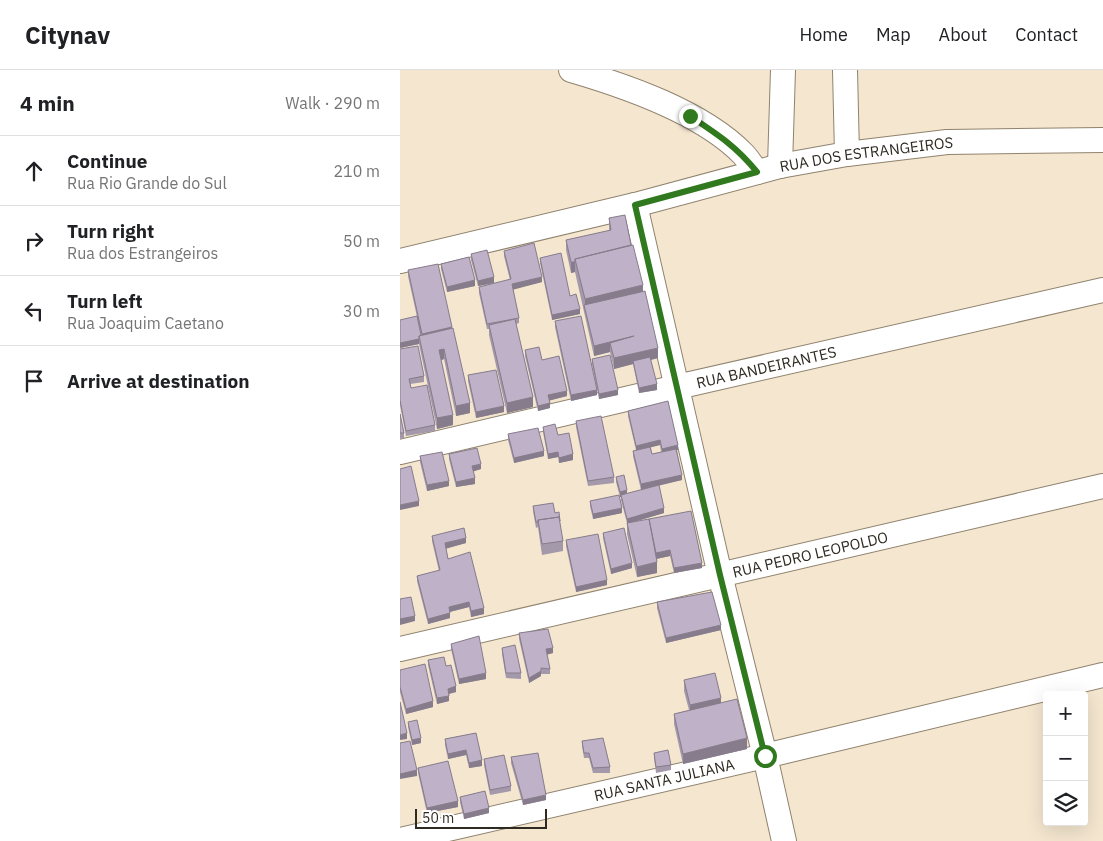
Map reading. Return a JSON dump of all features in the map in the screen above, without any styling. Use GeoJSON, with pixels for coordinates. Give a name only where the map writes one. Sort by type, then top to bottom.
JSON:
{"type":"FeatureCollection","features":[{"type":"Feature","properties":{"kind":"street"},"geometry":{"type":"LineString","coordinates":[[571,70],[603,79],[690,116],[732,144],[743,154],[757,172]]}},
{"type":"Feature","properties":{"kind":"street"},"geometry":{"type":"LineString","coordinates":[[780,166],[783,70]]}},
{"type":"Feature","properties":{"kind":"street"},"geometry":{"type":"LineString","coordinates":[[845,70],[848,154]]}},
{"type":"Feature","properties":{"kind":"street","name":"RUA DOS ESTRANGEIROS"},"geometry":{"type":"LineString","coordinates":[[400,261],[635,205],[780,166],[848,154],[947,142],[1103,140]]}},
{"type":"Feature","properties":{"kind":"street"},"geometry":{"type":"LineString","coordinates":[[635,205],[720,575],[784,841]]}},
{"type":"Feature","properties":{"kind":"street","name":"RUA BANDEIRANTES"},"geometry":{"type":"LineString","coordinates":[[400,452],[1103,290]]}},
{"type":"Feature","properties":{"kind":"street","name":"RUA PEDRO LEOPOLDO"},"geometry":{"type":"LineString","coordinates":[[400,649],[1103,486]]}},
{"type":"Feature","properties":{"kind":"street","name":"RUA SANTA JULIANA"},"geometry":{"type":"LineString","coordinates":[[400,840],[765,756],[1103,675]]}},
{"type":"Feature","properties":{"kind":"building"},"geometry":{"type":"Polygon","coordinates":[[[625,215],[631,245],[575,259],[575,262],[571,262],[566,240],[611,230],[609,218],[625,215]]]}},
{"type":"Feature","properties":{"kind":"building"},"geometry":{"type":"Polygon","coordinates":[[[534,243],[542,277],[512,284],[519,318],[487,324],[479,287],[511,279],[504,251],[534,243]]]}},
{"type":"Feature","properties":{"kind":"building"},"geometry":{"type":"Polygon","coordinates":[[[633,245],[643,285],[585,299],[575,259],[633,245]]]}},
{"type":"Feature","properties":{"kind":"building"},"geometry":{"type":"Polygon","coordinates":[[[487,250],[494,277],[478,281],[471,254],[487,250]]]}},
{"type":"Feature","properties":{"kind":"building"},"geometry":{"type":"Polygon","coordinates":[[[561,253],[570,296],[576,294],[580,309],[552,315],[540,258],[561,253]]]}},
{"type":"Feature","properties":{"kind":"building"},"geometry":{"type":"Polygon","coordinates":[[[469,257],[475,280],[447,287],[441,264],[469,257]]]}},
{"type":"Feature","properties":{"kind":"building"},"geometry":{"type":"Polygon","coordinates":[[[438,264],[452,327],[422,334],[408,270],[438,264]]]}},
{"type":"Feature","properties":{"kind":"building"},"geometry":{"type":"Polygon","coordinates":[[[645,291],[658,348],[614,358],[610,343],[634,336],[594,346],[584,305],[645,291]]]}},
{"type":"Feature","properties":{"kind":"building"},"geometry":{"type":"Polygon","coordinates":[[[417,316],[421,335],[419,339],[400,343],[400,320],[417,316]]]}},
{"type":"Feature","properties":{"kind":"building"},"geometry":{"type":"Polygon","coordinates":[[[581,316],[597,390],[571,395],[555,321],[581,316]]]}},
{"type":"Feature","properties":{"kind":"building"},"geometry":{"type":"Polygon","coordinates":[[[515,319],[533,397],[507,403],[489,325],[515,319]]]}},
{"type":"Feature","properties":{"kind":"building"},"geometry":{"type":"Polygon","coordinates":[[[453,328],[470,403],[456,406],[444,349],[439,350],[453,415],[437,418],[419,336],[453,328]]]}},
{"type":"Feature","properties":{"kind":"building"},"geometry":{"type":"Polygon","coordinates":[[[418,346],[424,376],[409,379],[411,388],[427,385],[435,425],[406,431],[400,400],[400,349],[418,346]]]}},
{"type":"Feature","properties":{"kind":"building"},"geometry":{"type":"Polygon","coordinates":[[[539,347],[542,360],[559,356],[567,391],[548,395],[550,403],[538,406],[525,350],[539,347]]]}},
{"type":"Feature","properties":{"kind":"building"},"geometry":{"type":"Polygon","coordinates":[[[610,355],[618,390],[599,394],[592,359],[610,355]]]}},
{"type":"Feature","properties":{"kind":"building"},"geometry":{"type":"Polygon","coordinates":[[[650,357],[657,384],[639,388],[633,361],[650,357]]]}},
{"type":"Feature","properties":{"kind":"building"},"geometry":{"type":"Polygon","coordinates":[[[496,370],[504,406],[476,412],[468,375],[496,370]]]}},
{"type":"Feature","properties":{"kind":"building"},"geometry":{"type":"Polygon","coordinates":[[[668,401],[678,445],[662,449],[660,440],[636,446],[628,411],[668,401]]]}},
{"type":"Feature","properties":{"kind":"building"},"geometry":{"type":"Polygon","coordinates":[[[400,414],[404,433],[400,433],[400,414]]]}},
{"type":"Feature","properties":{"kind":"building"},"geometry":{"type":"Polygon","coordinates":[[[601,416],[614,477],[588,481],[576,421],[601,416]]]}},
{"type":"Feature","properties":{"kind":"building"},"geometry":{"type":"Polygon","coordinates":[[[555,424],[558,435],[569,433],[573,454],[559,458],[558,452],[548,454],[543,427],[555,424]]]}},
{"type":"Feature","properties":{"kind":"building"},"geometry":{"type":"Polygon","coordinates":[[[538,428],[544,451],[514,458],[508,434],[538,428]]]}},
{"type":"Feature","properties":{"kind":"building"},"geometry":{"type":"Polygon","coordinates":[[[650,447],[652,454],[676,449],[682,475],[641,484],[633,451],[650,447]]]}},
{"type":"Feature","properties":{"kind":"building"},"geometry":{"type":"Polygon","coordinates":[[[477,448],[481,464],[472,466],[475,478],[456,482],[449,454],[477,448]]]}},
{"type":"Feature","properties":{"kind":"building"},"geometry":{"type":"Polygon","coordinates":[[[442,452],[449,481],[427,485],[420,456],[442,452]]]}},
{"type":"Feature","properties":{"kind":"building"},"geometry":{"type":"Polygon","coordinates":[[[411,466],[419,501],[400,505],[400,469],[411,466]]]}},
{"type":"Feature","properties":{"kind":"building"},"geometry":{"type":"Polygon","coordinates":[[[624,475],[627,490],[620,492],[616,477],[624,475]]]}},
{"type":"Feature","properties":{"kind":"building"},"geometry":{"type":"Polygon","coordinates":[[[659,485],[664,508],[627,519],[621,495],[659,485]]]}},
{"type":"Feature","properties":{"kind":"building"},"geometry":{"type":"Polygon","coordinates":[[[619,495],[622,508],[593,514],[590,501],[619,495]]]}},
{"type":"Feature","properties":{"kind":"building"},"geometry":{"type":"Polygon","coordinates":[[[553,503],[555,513],[559,512],[560,521],[559,517],[538,520],[536,522],[533,506],[553,503]]]}},
{"type":"Feature","properties":{"kind":"building"},"geometry":{"type":"Polygon","coordinates":[[[691,511],[702,563],[674,568],[670,550],[656,553],[649,519],[691,511]]]}},
{"type":"Feature","properties":{"kind":"building"},"geometry":{"type":"Polygon","coordinates":[[[559,517],[563,541],[542,544],[538,520],[559,517]]]}},
{"type":"Feature","properties":{"kind":"building"},"geometry":{"type":"Polygon","coordinates":[[[649,519],[657,562],[637,567],[627,523],[649,519]]]}},
{"type":"Feature","properties":{"kind":"building"},"geometry":{"type":"Polygon","coordinates":[[[464,528],[466,538],[445,543],[448,559],[470,552],[484,608],[471,611],[469,602],[449,607],[450,613],[428,619],[417,576],[440,570],[432,536],[464,528]]]}},
{"type":"Feature","properties":{"kind":"building"},"geometry":{"type":"Polygon","coordinates":[[[624,528],[632,563],[611,569],[603,533],[624,528]]]}},
{"type":"Feature","properties":{"kind":"building"},"geometry":{"type":"Polygon","coordinates":[[[598,534],[607,580],[576,587],[566,540],[598,534]]]}},
{"type":"Feature","properties":{"kind":"building"},"geometry":{"type":"Polygon","coordinates":[[[712,592],[721,625],[666,638],[657,602],[712,592]]]}},
{"type":"Feature","properties":{"kind":"building"},"geometry":{"type":"Polygon","coordinates":[[[411,597],[415,616],[400,619],[400,599],[411,597]]]}},
{"type":"Feature","properties":{"kind":"building"},"geometry":{"type":"Polygon","coordinates":[[[548,629],[553,648],[546,649],[550,669],[541,668],[541,671],[529,678],[519,633],[548,629]]]}},
{"type":"Feature","properties":{"kind":"building"},"geometry":{"type":"Polygon","coordinates":[[[479,636],[486,673],[459,679],[451,644],[479,636]]]}},
{"type":"Feature","properties":{"kind":"building"},"geometry":{"type":"Polygon","coordinates":[[[515,645],[521,673],[506,673],[502,648],[515,645]]]}},
{"type":"Feature","properties":{"kind":"building"},"geometry":{"type":"Polygon","coordinates":[[[444,657],[446,666],[451,665],[456,686],[448,689],[449,696],[437,698],[428,660],[444,657]]]}},
{"type":"Feature","properties":{"kind":"building"},"geometry":{"type":"Polygon","coordinates":[[[425,664],[433,701],[406,709],[400,687],[400,670],[425,664]]]}},
{"type":"Feature","properties":{"kind":"building"},"geometry":{"type":"Polygon","coordinates":[[[715,673],[721,698],[690,705],[684,680],[715,673]]]}},
{"type":"Feature","properties":{"kind":"building"},"geometry":{"type":"Polygon","coordinates":[[[737,699],[747,738],[683,754],[674,714],[737,699]]]}},
{"type":"Feature","properties":{"kind":"building"},"geometry":{"type":"Polygon","coordinates":[[[400,702],[407,733],[400,735],[400,702]]]}},
{"type":"Feature","properties":{"kind":"building"},"geometry":{"type":"Polygon","coordinates":[[[417,720],[421,738],[412,740],[408,722],[417,720]]]}},
{"type":"Feature","properties":{"kind":"building"},"geometry":{"type":"Polygon","coordinates":[[[476,733],[482,760],[469,763],[466,750],[448,754],[445,739],[476,733]]]}},
{"type":"Feature","properties":{"kind":"building"},"geometry":{"type":"Polygon","coordinates":[[[603,738],[610,767],[593,768],[589,753],[584,753],[582,741],[603,738]]]}},
{"type":"Feature","properties":{"kind":"building"},"geometry":{"type":"Polygon","coordinates":[[[410,741],[417,770],[400,774],[400,743],[410,741]]]}},
{"type":"Feature","properties":{"kind":"building"},"geometry":{"type":"Polygon","coordinates":[[[668,750],[671,765],[656,767],[654,753],[668,750]]]}},
{"type":"Feature","properties":{"kind":"building"},"geometry":{"type":"Polygon","coordinates":[[[538,753],[546,795],[523,800],[511,757],[538,753]]]}},
{"type":"Feature","properties":{"kind":"building"},"geometry":{"type":"Polygon","coordinates":[[[504,755],[511,786],[490,790],[484,759],[504,755]]]}},
{"type":"Feature","properties":{"kind":"building"},"geometry":{"type":"Polygon","coordinates":[[[448,761],[458,801],[427,808],[418,768],[448,761]]]}},
{"type":"Feature","properties":{"kind":"building"},"geometry":{"type":"Polygon","coordinates":[[[485,791],[489,808],[464,814],[460,797],[485,791]]]}},
{"type":"Feature","properties":{"kind":"route"},"geometry":{"type":"LineString","coordinates":[[690,116],[743,154],[757,172],[635,205],[720,575],[765,756]]}}]}
